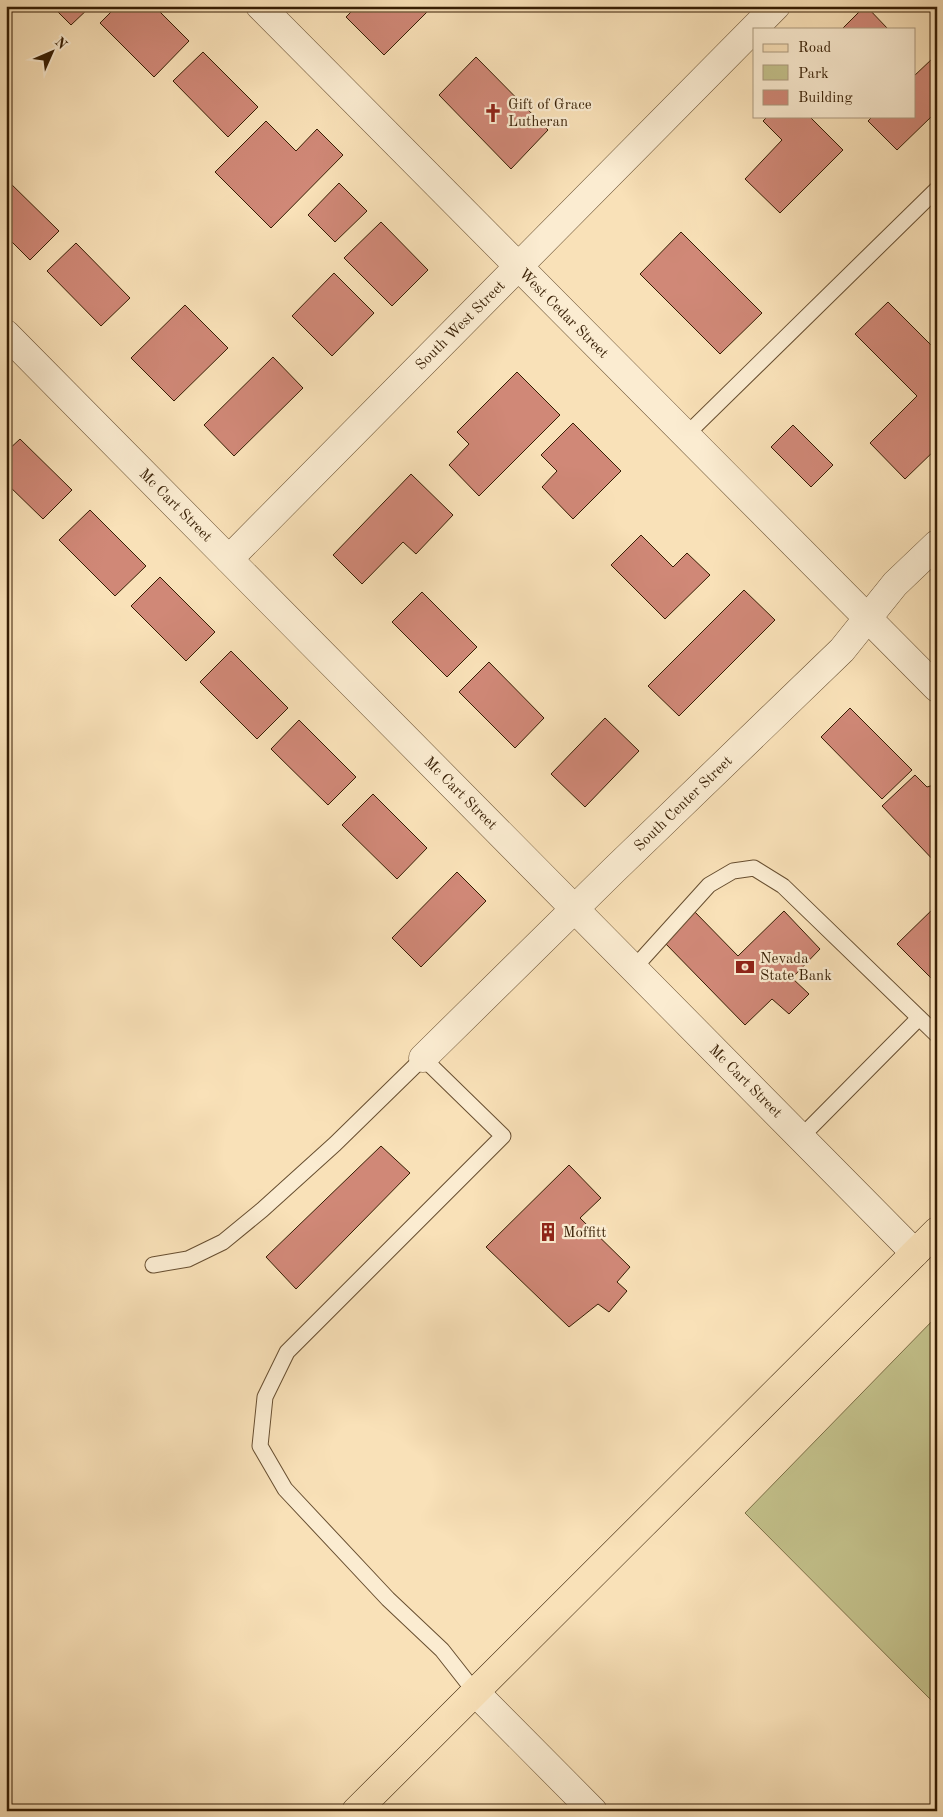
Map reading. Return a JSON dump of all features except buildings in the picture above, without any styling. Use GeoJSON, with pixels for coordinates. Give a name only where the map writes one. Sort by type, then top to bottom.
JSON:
{"type":"FeatureCollection","features":[{"type":"Feature","properties":{"kind":"main road"},"geometry":{"type":"LineString","coordinates":[[356,1811],[937,1231]]}},
{"type":"Feature","properties":{"kind":"street","name":"West Cedar Street"},"geometry":{"type":"LineString","coordinates":[[260,6],[937,688]]}},
{"type":"Feature","properties":{"kind":"street","name":"South West Street"},"geometry":{"type":"LineString","coordinates":[[754,28],[776,6]]}},
{"type":"Feature","properties":{"kind":"street","name":"South West Street"},"geometry":{"type":"LineString","coordinates":[[229,559],[753,29]]}},
{"type":"Feature","properties":{"kind":"street","name":"Mc Cart Street"},"geometry":{"type":"LineString","coordinates":[[6,334],[915,1253]]}},
{"type":"Feature","properties":{"kind":"street","name":"South Center Street"},"geometry":{"type":"LineString","coordinates":[[423,1058],[842,650],[895,584],[937,544]]}},
{"type":"Feature","properties":{"kind":"street"},"geometry":{"type":"LineString","coordinates":[[475,1692],[593,1811]]}},
{"type":"Feature","properties":{"kind":"lane"},"geometry":{"type":"LineString","coordinates":[[686,436],[937,190]]}},
{"type":"Feature","properties":{"kind":"lane"},"geometry":{"type":"LineString","coordinates":[[634,968],[709,885],[733,871],[754,868],[783,886],[937,1036]]}},
{"type":"Feature","properties":{"kind":"lane"},"geometry":{"type":"LineString","coordinates":[[801,1137],[919,1018]]}},
{"type":"Feature","properties":{"kind":"lane"},"geometry":{"type":"LineString","coordinates":[[153,1265],[188,1259],[223,1242],[262,1210],[335,1144],[423,1058],[503,1136],[288,1352],[266,1397],[260,1446],[285,1489],[388,1599],[442,1650],[475,1692]]}},
{"type":"Feature","properties":{"kind":"green space"},"geometry":{"type":"Polygon","coordinates":[[[937,1316],[937,1706],[745,1513],[937,1316]]]}},
{"type":"Feature","properties":{"kind":"place","name":"Gift of Grace Lutheran"},"geometry":{"type":"Point","coordinates":[493,113]}},
{"type":"Feature","properties":{"kind":"place","name":"Nevada State Bank"},"geometry":{"type":"Point","coordinates":[745,967]}},
{"type":"Feature","properties":{"kind":"place","name":"Moffitt"},"geometry":{"type":"Point","coordinates":[548,1232]}}]}
